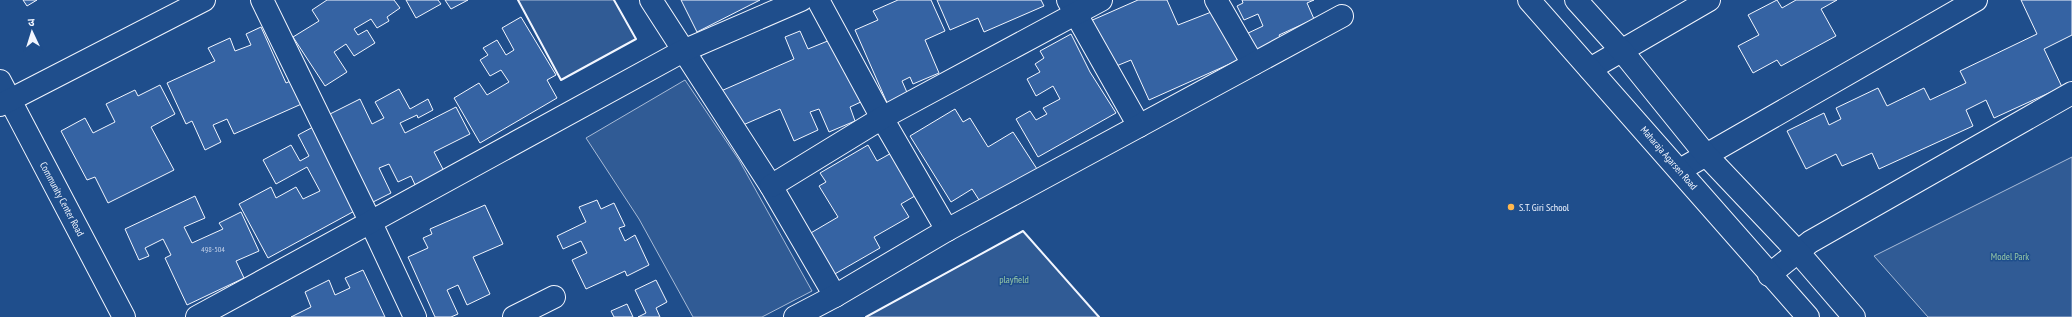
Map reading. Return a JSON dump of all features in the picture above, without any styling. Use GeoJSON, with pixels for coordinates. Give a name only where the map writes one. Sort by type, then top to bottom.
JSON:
{"type":"FeatureCollection","features":[{"type":"Feature","properties":{"kind":"street"},"geometry":{"type":"LineString","coordinates":[[3,96],[204,0]]}},
{"type":"Feature","properties":{"kind":"street"},"geometry":{"type":"LineString","coordinates":[[262,0],[371,223],[415,317]]}},
{"type":"Feature","properties":{"kind":"street"},"geometry":{"type":"LineString","coordinates":[[651,0],[683,52],[771,186],[835,296]]}},
{"type":"Feature","properties":{"kind":"street"},"geometry":{"type":"LineString","coordinates":[[197,317],[683,52],[801,0]]}},
{"type":"Feature","properties":{"kind":"street"},"geometry":{"type":"LineString","coordinates":[[818,0],[882,118],[946,230]]}},
{"type":"Feature","properties":{"kind":"street"},"geometry":{"type":"LineString","coordinates":[[771,186],[882,118],[1072,7],[1101,0]]}},
{"type":"Feature","properties":{"kind":"street"},"geometry":{"type":"LineString","coordinates":[[1216,0],[1253,64]]}},
{"type":"Feature","properties":{"kind":"street","name":"Maharaja Agarsen Road"},"geometry":{"type":"LineString","coordinates":[[1529,0],[1680,170],[1769,275],[1808,317]]}},
{"type":"Feature","properties":{"kind":"street"},"geometry":{"type":"LineString","coordinates":[[1576,0],[1622,51],[1706,155],[1798,252],[1854,317]]}},
{"type":"Feature","properties":{"kind":"street"},"geometry":{"type":"LineString","coordinates":[[1590,69],[1709,0]]}},
{"type":"Feature","properties":{"kind":"street"},"geometry":{"type":"LineString","coordinates":[[1680,170],[1976,0]]}},
{"type":"Feature","properties":{"kind":"street"},"geometry":{"type":"LineString","coordinates":[[1072,7],[1139,126]]}},
{"type":"Feature","properties":{"kind":"street"},"geometry":{"type":"LineString","coordinates":[[795,317],[835,296],[946,230],[1342,16]]}},
{"type":"Feature","properties":{"kind":"street"},"geometry":{"type":"LineString","coordinates":[[1769,275],[1810,242],[2072,93]]}},
{"type":"Feature","properties":{"kind":"street","name":"Community Center Road"},"geometry":{"type":"LineString","coordinates":[[3,96],[124,317]]}},
{"type":"Feature","properties":{"kind":"street"},"geometry":{"type":"LineString","coordinates":[[514,317],[554,297]]}},
{"type":"Feature","properties":{"kind":"green space"},"geometry":{"type":"Polygon","coordinates":[[[518,0],[614,0],[636,39],[561,80],[518,0]]]}},
{"type":"Feature","properties":{"kind":"green space"},"geometry":{"type":"Polygon","coordinates":[[[685,80],[739,160],[812,291],[762,317],[693,317],[639,219],[586,138],[685,80]]]}},
{"type":"Feature","properties":{"kind":"green space","name":"Model Park"},"geometry":{"type":"Polygon","coordinates":[[[2072,157],[2072,317],[1928,317],[1874,256],[2072,157]]]}},
{"type":"Feature","properties":{"kind":"green space","name":"playfield"},"geometry":{"type":"Polygon","coordinates":[[[1023,231],[1099,317],[866,317],[1023,231]]]}},
{"type":"Feature","properties":{"kind":"building"},"geometry":{"type":"Polygon","coordinates":[[[23,0],[37,0],[27,6],[23,0]]]}},
{"type":"Feature","properties":{"kind":"building"},"geometry":{"type":"Polygon","coordinates":[[[327,0],[394,0],[400,8],[387,17],[389,21],[377,28],[371,19],[354,29],[358,35],[367,30],[375,43],[354,56],[346,44],[334,52],[347,72],[325,86],[293,37],[319,21],[312,10],[327,0]]]}},
{"type":"Feature","properties":{"kind":"building"},"geometry":{"type":"Polygon","coordinates":[[[406,0],[438,0],[441,4],[416,18],[406,0]]]}},
{"type":"Feature","properties":{"kind":"building"},"geometry":{"type":"Polygon","coordinates":[[[445,0],[468,0],[451,9],[445,0]]]}},
{"type":"Feature","properties":{"kind":"building"},"geometry":{"type":"Polygon","coordinates":[[[681,0],[760,0],[697,32],[681,0]]]}},
{"type":"Feature","properties":{"kind":"building"},"geometry":{"type":"Polygon","coordinates":[[[898,0],[931,0],[945,31],[925,40],[939,73],[913,84],[910,77],[902,81],[909,97],[888,105],[855,30],[878,20],[873,11],[898,0]]]}},
{"type":"Feature","properties":{"kind":"building"},"geometry":{"type":"Polygon","coordinates":[[[937,0],[1041,0],[1044,6],[984,32],[978,18],[950,30],[937,0]]]}},
{"type":"Feature","properties":{"kind":"building"},"geometry":{"type":"Polygon","coordinates":[[[1138,0],[1167,0],[1178,25],[1219,9],[1243,58],[1149,100],[1131,60],[1109,69],[1088,22],[1138,0]]]}},
{"type":"Feature","properties":{"kind":"building"},"geometry":{"type":"Polygon","coordinates":[[[1242,0],[1314,0],[1307,3],[1314,19],[1279,35],[1282,41],[1252,53],[1244,35],[1263,26],[1258,14],[1244,20],[1237,6],[1243,3],[1242,0]]]}},
{"type":"Feature","properties":{"kind":"building"},"geometry":{"type":"Polygon","coordinates":[[[1777,0],[1782,8],[1796,0],[1837,0],[1821,9],[1836,36],[1781,66],[1777,60],[1753,73],[1738,46],[1759,35],[1748,15],[1777,0]]]}},
{"type":"Feature","properties":{"kind":"building"},"geometry":{"type":"Polygon","coordinates":[[[2021,0],[2072,0],[2072,35],[2044,49],[2062,87],[1994,118],[1986,100],[1966,110],[1973,126],[1879,169],[1872,153],[1842,166],[1836,154],[1806,169],[1787,131],[1824,113],[1829,125],[1841,119],[1836,108],[1878,88],[1887,106],[1924,88],[1930,100],[1966,83],[1960,71],[2037,34],[2021,0]]]}},
{"type":"Feature","properties":{"kind":"building"},"geometry":{"type":"Polygon","coordinates":[[[521,17],[556,75],[547,80],[557,98],[480,143],[454,98],[479,83],[487,95],[509,82],[501,70],[490,76],[480,60],[488,55],[483,48],[497,40],[506,55],[514,50],[502,28],[521,17]]]}},
{"type":"Feature","properties":{"kind":"building"},"geometry":{"type":"Polygon","coordinates":[[[261,27],[286,83],[295,79],[306,102],[234,134],[227,119],[213,125],[221,142],[205,150],[192,121],[186,124],[167,83],[215,61],[208,48],[230,38],[235,51],[251,45],[246,34],[261,27]]]}},
{"type":"Feature","properties":{"kind":"building"},"geometry":{"type":"Polygon","coordinates":[[[800,31],[808,49],[835,38],[863,101],[850,107],[855,121],[829,132],[819,109],[810,112],[818,130],[794,141],[780,109],[736,128],[721,91],[794,59],[785,37],[800,31]]]}},
{"type":"Feature","properties":{"kind":"building"},"geometry":{"type":"Polygon","coordinates":[[[1071,34],[1090,72],[1116,113],[1038,157],[1016,119],[1030,111],[1036,120],[1047,114],[1043,108],[1060,99],[1053,86],[1036,96],[1027,79],[1040,72],[1035,64],[1044,58],[1040,51],[1071,34]]]}},
{"type":"Feature","properties":{"kind":"building"},"geometry":{"type":"Polygon","coordinates":[[[160,85],[175,114],[151,127],[174,170],[108,203],[95,177],[87,180],[61,131],[85,118],[93,133],[115,122],[106,104],[135,90],[138,96],[160,85]]]}},
{"type":"Feature","properties":{"kind":"building"},"geometry":{"type":"Polygon","coordinates":[[[399,89],[410,109],[428,99],[433,110],[418,118],[417,115],[400,123],[405,133],[456,107],[470,134],[434,152],[445,173],[416,187],[411,176],[398,182],[389,164],[379,168],[391,193],[369,204],[324,117],[360,99],[372,124],[384,118],[375,102],[399,89]]]}},
{"type":"Feature","properties":{"kind":"building"},"geometry":{"type":"Polygon","coordinates":[[[955,109],[963,122],[970,118],[988,147],[1013,132],[1037,169],[981,203],[972,189],[951,202],[910,136],[955,109]]]}},
{"type":"Feature","properties":{"kind":"building"},"geometry":{"type":"Polygon","coordinates":[[[315,126],[360,208],[268,258],[239,204],[271,187],[276,198],[296,187],[303,199],[320,191],[307,167],[276,184],[263,160],[291,145],[300,161],[309,156],[298,135],[315,126]]]}},
{"type":"Feature","properties":{"kind":"building"},"geometry":{"type":"Polygon","coordinates":[[[868,145],[877,161],[895,151],[920,193],[901,204],[909,217],[874,237],[880,248],[833,275],[809,234],[838,217],[819,186],[826,182],[820,173],[868,145]]]}},
{"type":"Feature","properties":{"kind":"building"},"geometry":{"type":"Polygon","coordinates":[[[195,196],[205,218],[184,227],[192,243],[223,229],[219,223],[241,212],[259,251],[236,261],[244,278],[187,305],[165,258],[171,255],[163,239],[145,248],[149,256],[139,260],[125,229],[195,196]]]}},
{"type":"Feature","properties":{"kind":"building"},"geometry":{"type":"Polygon","coordinates":[[[597,200],[601,209],[614,203],[625,226],[619,228],[625,241],[635,235],[649,265],[627,276],[625,271],[586,289],[572,260],[587,253],[581,241],[563,249],[557,236],[586,222],[579,207],[597,200]]]}},
{"type":"Feature","properties":{"kind":"building"},"geometry":{"type":"Polygon","coordinates":[[[485,205],[503,244],[473,257],[490,294],[467,305],[458,285],[447,290],[458,314],[451,317],[435,317],[408,257],[428,248],[423,238],[432,234],[430,229],[485,205]]]}},
{"type":"Feature","properties":{"kind":"building"},"geometry":{"type":"Polygon","coordinates":[[[363,270],[385,317],[291,317],[311,307],[305,292],[329,280],[335,295],[350,288],[345,278],[363,270]]]}},
{"type":"Feature","properties":{"kind":"building"},"geometry":{"type":"Polygon","coordinates":[[[656,280],[667,302],[656,308],[660,317],[638,317],[646,313],[635,290],[656,280]]]}},
{"type":"Feature","properties":{"kind":"building"},"geometry":{"type":"Polygon","coordinates":[[[627,304],[633,317],[614,317],[611,311],[627,304]]]}},
{"type":"Feature","properties":{"kind":"wall"},"geometry":{"type":"LineString","coordinates":[[518,0],[561,80],[636,39],[614,0]]}},
{"type":"Feature","properties":{"kind":"wall"},"geometry":{"type":"LineString","coordinates":[[866,317],[1023,231],[1099,317]]}},
{"type":"Feature","properties":{"kind":"place","name":"S.T. Giri School"},"geometry":{"type":"Point","coordinates":[1511,207]}}]}
